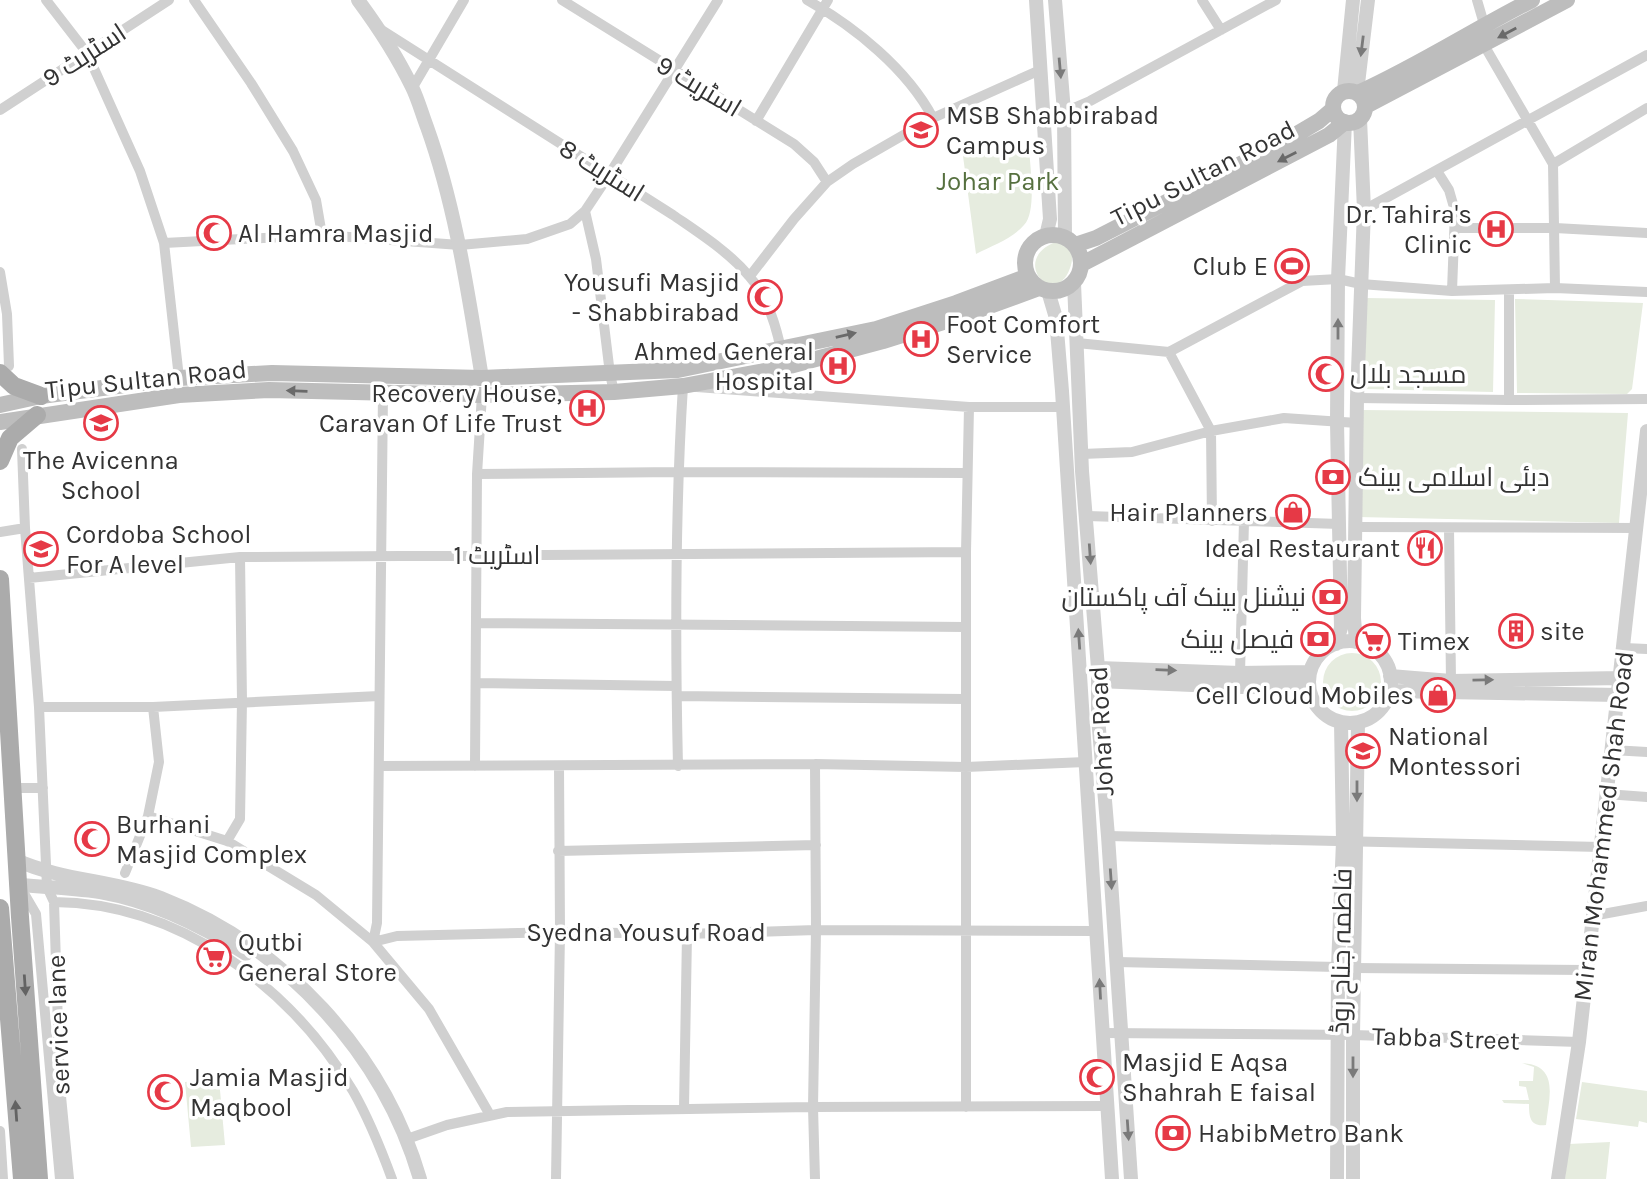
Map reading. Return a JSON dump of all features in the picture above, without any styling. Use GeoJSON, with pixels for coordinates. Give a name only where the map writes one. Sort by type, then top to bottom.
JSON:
{"type":"FeatureCollection","features":[{"type":"Feature","properties":{"kind":"main road"},"geometry":{"type":"LineString","coordinates":[[1355,104],[1484,24],[1532,0]]}},
{"type":"Feature","properties":{"kind":"main road"},"geometry":{"type":"LineString","coordinates":[[1355,104],[1484,45],[1567,0]]}},
{"type":"Feature","properties":{"kind":"main road","name":"Tipu Sultan Road"},"geometry":{"type":"LineString","coordinates":[[1070,241],[1096,237],[1280,144],[1319,121],[1333,108],[1337,117],[1355,104]]}},
{"type":"Feature","properties":{"kind":"main road","name":"Tipu Sultan Road"},"geometry":{"type":"LineString","coordinates":[[1082,264],[1329,135],[1355,104]]}},
{"type":"Feature","properties":{"kind":"main road"},"geometry":{"type":"LineString","coordinates":[[1046,236],[1070,241],[1082,264],[1074,283],[1057,291],[1038,285],[1025,268],[1027,251],[1038,239],[1046,236]]}},
{"type":"Feature","properties":{"kind":"main road","name":"Tipu Sultan Road"},"geometry":{"type":"LineString","coordinates":[[0,405],[41,396],[179,378],[272,373],[482,378],[678,370],[876,329],[967,299],[1038,285]]}},
{"type":"Feature","properties":{"kind":"main road","name":"Tipu Sultan Road"},"geometry":{"type":"LineString","coordinates":[[0,422],[179,395],[269,390],[482,395],[614,392],[683,386],[786,367],[883,341],[962,316],[1038,285]]}},
{"type":"Feature","properties":{"kind":"main road"},"geometry":{"type":"LineString","coordinates":[[5,369],[15,386],[41,396]]}},
{"type":"Feature","properties":{"kind":"main road"},"geometry":{"type":"LineString","coordinates":[[678,370],[683,386]]}},
{"type":"Feature","properties":{"kind":"main road"},"geometry":{"type":"LineString","coordinates":[[383,393],[384,374]]}},
{"type":"Feature","properties":{"kind":"main road"},"geometry":{"type":"LineString","coordinates":[[0,461],[10,438],[37,415]]}},
{"type":"Feature","properties":{"kind":"main road"},"geometry":{"type":"LineString","coordinates":[[0,579],[16,860],[39,1179]]}},
{"type":"Feature","properties":{"kind":"main road"},"geometry":{"type":"LineString","coordinates":[[0,708],[5,782],[12,792]]}},
{"type":"Feature","properties":{"kind":"main road"},"geometry":{"type":"LineString","coordinates":[[1,912],[22,1179]]}},
{"type":"Feature","properties":{"kind":"street"},"geometry":{"type":"LineString","coordinates":[[46,0],[87,53],[140,171],[164,243],[179,378]]}},
{"type":"Feature","properties":{"kind":"street","name":"اسٹریٹ 9"},"geometry":{"type":"LineString","coordinates":[[0,110],[169,0]]}},
{"type":"Feature","properties":{"kind":"street"},"geometry":{"type":"LineString","coordinates":[[194,0],[225,42],[293,151],[316,200],[322,235]]}},
{"type":"Feature","properties":{"kind":"street"},"geometry":{"type":"LineString","coordinates":[[359,0],[380,29],[412,87],[452,204],[482,378]]}},
{"type":"Feature","properties":{"kind":"street"},"geometry":{"type":"LineString","coordinates":[[412,87],[464,0]]}},
{"type":"Feature","properties":{"kind":"street","name":"اسٹریٹ 9"},"geometry":{"type":"LineString","coordinates":[[562,0],[794,144],[814,162],[827,182]]}},
{"type":"Feature","properties":{"kind":"street"},"geometry":{"type":"LineString","coordinates":[[164,243],[322,235],[460,245],[527,239],[570,224],[585,211],[610,175],[718,0]]}},
{"type":"Feature","properties":{"kind":"street"},"geometry":{"type":"LineString","coordinates":[[807,0],[825,4],[878,51],[908,80],[933,118]]}},
{"type":"Feature","properties":{"kind":"street"},"geometry":{"type":"LineString","coordinates":[[1036,0],[1050,219],[1046,236]]}},
{"type":"Feature","properties":{"kind":"street"},"geometry":{"type":"LineString","coordinates":[[1055,0],[1070,241]]}},
{"type":"Feature","properties":{"kind":"street"},"geometry":{"type":"LineString","coordinates":[[1202,0],[1221,30]]}},
{"type":"Feature","properties":{"kind":"street"},"geometry":{"type":"LineString","coordinates":[[1064,111],[1090,101],[1276,0]]}},
{"type":"Feature","properties":{"kind":"street"},"geometry":{"type":"LineString","coordinates":[[1353,0],[1355,104],[1364,210],[1357,398],[1356,642]]}},
{"type":"Feature","properties":{"kind":"street"},"geometry":{"type":"LineString","coordinates":[[1336,644],[1341,628],[1337,422],[1338,279],[1368,0]]}},
{"type":"Feature","properties":{"kind":"street"},"geometry":{"type":"LineString","coordinates":[[1477,0],[1484,24]]}},
{"type":"Feature","properties":{"kind":"street"},"geometry":{"type":"LineString","coordinates":[[756,121],[825,4]]}},
{"type":"Feature","properties":{"kind":"street","name":"اسٹریٹ 8"},"geometry":{"type":"LineString","coordinates":[[380,29],[673,215],[714,244],[750,276],[775,321],[781,350]]}},
{"type":"Feature","properties":{"kind":"street"},"geometry":{"type":"LineString","coordinates":[[1484,45],[1553,164],[1555,288]]}},
{"type":"Feature","properties":{"kind":"street"},"geometry":{"type":"LineString","coordinates":[[1364,210],[1647,55]]}},
{"type":"Feature","properties":{"kind":"street"},"geometry":{"type":"LineString","coordinates":[[750,276],[827,182],[933,118],[1040,70]]}},
{"type":"Feature","properties":{"kind":"street"},"geometry":{"type":"LineString","coordinates":[[1553,164],[1647,108]]}},
{"type":"Feature","properties":{"kind":"street"},"geometry":{"type":"LineString","coordinates":[[1437,171],[1449,190],[1455,211],[1452,291]]}},
{"type":"Feature","properties":{"kind":"street"},"geometry":{"type":"LineString","coordinates":[[585,211],[596,259],[614,392]]}},
{"type":"Feature","properties":{"kind":"street"},"geometry":{"type":"LineString","coordinates":[[1456,228],[1555,228],[1647,233]]}},
{"type":"Feature","properties":{"kind":"street"},"geometry":{"type":"LineString","coordinates":[[0,272],[5,369]]}},
{"type":"Feature","properties":{"kind":"street"},"geometry":{"type":"LineString","coordinates":[[1077,343],[1169,352],[1302,281],[1338,279],[1360,284],[1452,291],[1555,288],[1647,292]]}},
{"type":"Feature","properties":{"kind":"street","name":"Johar Road"},"geometry":{"type":"LineString","coordinates":[[1074,283],[1082,471],[1098,675],[1085,762],[1112,1179]]}},
{"type":"Feature","properties":{"kind":"street","name":"Johar Road"},"geometry":{"type":"LineString","coordinates":[[1038,285],[1056,318],[1067,472],[1091,717],[1108,836],[1131,1179]]}},
{"type":"Feature","properties":{"kind":"street"},"geometry":{"type":"LineString","coordinates":[[1509,290],[1509,400]]}},
{"type":"Feature","properties":{"kind":"street"},"geometry":{"type":"LineString","coordinates":[[1169,352],[1210,431],[1212,521]]}},
{"type":"Feature","properties":{"kind":"street"},"geometry":{"type":"LineString","coordinates":[[678,766],[678,472],[683,386],[969,407],[1062,407]]}},
{"type":"Feature","properties":{"kind":"street"},"geometry":{"type":"LineString","coordinates":[[1062,391],[1078,388]]}},
{"type":"Feature","properties":{"kind":"street"},"geometry":{"type":"LineString","coordinates":[[373,942],[377,923],[380,766],[383,393]]}},
{"type":"Feature","properties":{"kind":"street"},"geometry":{"type":"LineString","coordinates":[[475,766],[475,554],[482,395]]}},
{"type":"Feature","properties":{"kind":"street"},"geometry":{"type":"LineString","coordinates":[[1357,398],[1647,399]]}},
{"type":"Feature","properties":{"kind":"street"},"geometry":{"type":"LineString","coordinates":[[966,1107],[965,699],[969,407]]}},
{"type":"Feature","properties":{"kind":"street"},"geometry":{"type":"LineString","coordinates":[[1082,454],[1132,452],[1210,431],[1284,418],[1357,422]]}},
{"type":"Feature","properties":{"kind":"street","name":"Miran Mohammed Shah Road"},"geometry":{"type":"LineString","coordinates":[[1558,1179],[1579,1042],[1645,469],[1647,431]]}},
{"type":"Feature","properties":{"kind":"street"},"geometry":{"type":"LineString","coordinates":[[22,449],[47,880]]}},
{"type":"Feature","properties":{"kind":"street"},"geometry":{"type":"LineString","coordinates":[[1067,472],[1082,471]]}},
{"type":"Feature","properties":{"kind":"street"},"geometry":{"type":"LineString","coordinates":[[477,474],[967,473]]}},
{"type":"Feature","properties":{"kind":"street"},"geometry":{"type":"LineString","coordinates":[[1087,516],[1340,524]]}},
{"type":"Feature","properties":{"kind":"street"},"geometry":{"type":"LineString","coordinates":[[1240,673],[1244,521]]}},
{"type":"Feature","properties":{"kind":"street"},"geometry":{"type":"LineString","coordinates":[[1357,527],[1637,528]]}},
{"type":"Feature","properties":{"kind":"street"},"geometry":{"type":"LineString","coordinates":[[1449,527],[1451,681]]}},
{"type":"Feature","properties":{"kind":"street"},"geometry":{"type":"LineString","coordinates":[[0,532],[25,528]]}},
{"type":"Feature","properties":{"kind":"street","name":"اسٹریٹ 1"},"geometry":{"type":"LineString","coordinates":[[29,578],[240,557],[966,552]]}},
{"type":"Feature","properties":{"kind":"street"},"geometry":{"type":"LineString","coordinates":[[227,841],[240,819],[240,557]]}},
{"type":"Feature","properties":{"kind":"street"},"geometry":{"type":"LineString","coordinates":[[477,623],[966,627]]}},
{"type":"Feature","properties":{"kind":"street"},"geometry":{"type":"LineString","coordinates":[[1356,642],[1368,646],[1379,653],[1386,664],[1390,684],[1382,708],[1375,715],[1358,723],[1329,718],[1312,698],[1309,679],[1315,660],[1323,651],[1336,644],[1356,642]]}},
{"type":"Feature","properties":{"kind":"street"},"geometry":{"type":"LineString","coordinates":[[1624,648],[1647,649]]}},
{"type":"Feature","properties":{"kind":"street"},"geometry":{"type":"LineString","coordinates":[[1098,675],[1240,673],[1309,679]]}},
{"type":"Feature","properties":{"kind":"street"},"geometry":{"type":"LineString","coordinates":[[1098,675],[1240,687],[1309,679]]}},
{"type":"Feature","properties":{"kind":"street"},"geometry":{"type":"LineString","coordinates":[[1390,684],[1620,678]]}},
{"type":"Feature","properties":{"kind":"street"},"geometry":{"type":"LineString","coordinates":[[477,683],[965,699]]}},
{"type":"Feature","properties":{"kind":"street"},"geometry":{"type":"LineString","coordinates":[[1390,684],[1618,695]]}},
{"type":"Feature","properties":{"kind":"street"},"geometry":{"type":"LineString","coordinates":[[39,707],[153,707],[379,696]]}},
{"type":"Feature","properties":{"kind":"street"},"geometry":{"type":"LineString","coordinates":[[125,873],[148,816],[159,762],[153,707]]}},
{"type":"Feature","properties":{"kind":"street","name":"فاطمہ جناح روڈ"},"geometry":{"type":"LineString","coordinates":[[1338,1179],[1346,1036],[1354,968],[1350,841],[1341,722]]}},
{"type":"Feature","properties":{"kind":"street","name":"فاطمہ جناح روڈ"},"geometry":{"type":"LineString","coordinates":[[1353,1179],[1346,1036],[1338,967],[1358,723]]}},
{"type":"Feature","properties":{"kind":"street"},"geometry":{"type":"LineString","coordinates":[[1612,750],[1647,752]]}},
{"type":"Feature","properties":{"kind":"street"},"geometry":{"type":"LineString","coordinates":[[380,766],[815,764],[966,767],[1085,762]]}},
{"type":"Feature","properties":{"kind":"street"},"geometry":{"type":"LineString","coordinates":[[815,764],[815,1179]]}},
{"type":"Feature","properties":{"kind":"street"},"geometry":{"type":"LineString","coordinates":[[556,1179],[560,932],[559,766]]}},
{"type":"Feature","properties":{"kind":"street"},"geometry":{"type":"LineString","coordinates":[[12,792],[43,788]]}},
{"type":"Feature","properties":{"kind":"street"},"geometry":{"type":"LineString","coordinates":[[1606,794],[1647,797]]}},
{"type":"Feature","properties":{"kind":"street"},"geometry":{"type":"LineString","coordinates":[[148,816],[227,841],[316,895],[373,942],[429,1009],[490,1115]]}},
{"type":"Feature","properties":{"kind":"street"},"geometry":{"type":"LineString","coordinates":[[1108,836],[1601,847]]}},
{"type":"Feature","properties":{"kind":"street"},"geometry":{"type":"LineString","coordinates":[[558,850],[816,845]]}},
{"type":"Feature","properties":{"kind":"street"},"geometry":{"type":"LineString","coordinates":[[16,860],[47,880],[155,908],[215,936],[268,970],[309,1006],[345,1046],[369,1083],[400,1144],[411,1179]]}},
{"type":"Feature","properties":{"kind":"street"},"geometry":{"type":"LineString","coordinates":[[60,1179],[36,914],[19,885],[47,880],[121,886],[159,898],[219,927],[256,950],[315,1000],[351,1041],[378,1080],[407,1139],[420,1179]]}},
{"type":"Feature","properties":{"kind":"street","name":"service lane"},"geometry":{"type":"LineString","coordinates":[[47,880],[54,902],[60,1086],[69,1179]]}},
{"type":"Feature","properties":{"kind":"street"},"geometry":{"type":"LineString","coordinates":[[54,902],[86,902],[152,920],[208,947],[261,982],[299,1018],[335,1064],[366,1115],[392,1179]]}},
{"type":"Feature","properties":{"kind":"street"},"geometry":{"type":"LineString","coordinates":[[1592,916],[1647,906]]}},
{"type":"Feature","properties":{"kind":"street","name":"Syedna Yousuf Road"},"geometry":{"type":"LineString","coordinates":[[373,942],[397,936],[560,932],[687,934],[816,930],[1097,931]]}},
{"type":"Feature","properties":{"kind":"street"},"geometry":{"type":"LineString","coordinates":[[684,1109],[687,934]]}},
{"type":"Feature","properties":{"kind":"street"},"geometry":{"type":"LineString","coordinates":[[1117,962],[1338,967]]}},
{"type":"Feature","properties":{"kind":"street"},"geometry":{"type":"LineString","coordinates":[[1354,968],[1586,970]]}},
{"type":"Feature","properties":{"kind":"street","name":"Tabba Street"},"geometry":{"type":"LineString","coordinates":[[1103,1033],[1579,1042]]}},
{"type":"Feature","properties":{"kind":"street"},"geometry":{"type":"LineString","coordinates":[[407,1139],[447,1125],[490,1115],[556,1110],[1108,1106]]}},
{"type":"Feature","properties":{"kind":"street"},"geometry":{"type":"LineString","coordinates":[[0,1131],[3,1179]]}},
{"type":"Feature","properties":{"kind":"green space","name":"Johar Park"},"geometry":{"type":"Polygon","coordinates":[[[997,148],[1029,148],[1032,188],[1030,210],[1028,219],[1019,230],[976,254],[963,156],[997,148]]]}},
{"type":"Feature","properties":{"kind":"green space"},"geometry":{"type":"Polygon","coordinates":[[[1058,241],[1065,242],[1069,248],[1072,257],[1070,268],[1063,280],[1055,284],[1046,283],[1035,269],[1036,259],[1043,249],[1058,241]]]}},
{"type":"Feature","properties":{"kind":"green space"},"geometry":{"type":"Polygon","coordinates":[[[1366,298],[1495,300],[1493,392],[1364,389],[1366,298]]]}},
{"type":"Feature","properties":{"kind":"green space"},"geometry":{"type":"Polygon","coordinates":[[[1515,299],[1643,303],[1632,389],[1627,394],[1517,393],[1515,299]]]}},
{"type":"Feature","properties":{"kind":"green space"},"geometry":{"type":"Polygon","coordinates":[[[1361,410],[1628,413],[1619,523],[1358,517],[1361,410]]]}},
{"type":"Feature","properties":{"kind":"green space"},"geometry":{"type":"Polygon","coordinates":[[[1346,653],[1358,653],[1373,661],[1381,676],[1381,688],[1373,703],[1358,711],[1346,711],[1331,703],[1323,688],[1323,676],[1331,661],[1346,653]]]}},
{"type":"Feature","properties":{"kind":"green space"},"geometry":{"type":"Polygon","coordinates":[[[1522,1063],[1534,1065],[1547,1076],[1550,1094],[1546,1125],[1534,1123],[1529,1113],[1529,1104],[1504,1103],[1502,1100],[1529,1100],[1526,1087],[1519,1086],[1519,1081],[1533,1081],[1534,1067],[1522,1063]]]}},
{"type":"Feature","properties":{"kind":"green space"},"geometry":{"type":"Polygon","coordinates":[[[219,1079],[225,1145],[191,1147],[185,1082],[219,1079]]]}},
{"type":"Feature","properties":{"kind":"green space"},"geometry":{"type":"Polygon","coordinates":[[[1582,1082],[1647,1091],[1647,1123],[1639,1121],[1638,1127],[1576,1119],[1582,1082]]]}},
{"type":"Feature","properties":{"kind":"green space"},"geometry":{"type":"Polygon","coordinates":[[[1610,1142],[1606,1179],[1565,1179],[1569,1144],[1610,1142]]]}},
{"type":"Feature","properties":{"kind":"place","name":"MSB Shabbirabad Campus"},"geometry":{"type":"Point","coordinates":[921,130]}},
{"type":"Feature","properties":{"kind":"place","name":"Dr. Tahira's Clinic"},"geometry":{"type":"Point","coordinates":[1496,229]}},
{"type":"Feature","properties":{"kind":"place","name":"Al Hamra Masjid"},"geometry":{"type":"Point","coordinates":[214,233]}},
{"type":"Feature","properties":{"kind":"place","name":"Club E"},"geometry":{"type":"Point","coordinates":[1292,266]}},
{"type":"Feature","properties":{"kind":"place","name":"Yousufi Masjid - Shabbirabad"},"geometry":{"type":"Point","coordinates":[765,297]}},
{"type":"Feature","properties":{"kind":"place","name":"Foot Comfort Service"},"geometry":{"type":"Point","coordinates":[921,339]}},
{"type":"Feature","properties":{"kind":"place","name":"Ahmed General Hospital"},"geometry":{"type":"Point","coordinates":[838,366]}},
{"type":"Feature","properties":{"kind":"place","name":"مسجد بلال"},"geometry":{"type":"Point","coordinates":[1326,374]}},
{"type":"Feature","properties":{"kind":"place","name":"Recovery House, Caravan Of Life Trust"},"geometry":{"type":"Point","coordinates":[587,408]}},
{"type":"Feature","properties":{"kind":"place","name":"The Avicenna School"},"geometry":{"type":"Point","coordinates":[101,423]}},
{"type":"Feature","properties":{"kind":"place","name":"دبئی اسلامی بینک"},"geometry":{"type":"Point","coordinates":[1333,477]}},
{"type":"Feature","properties":{"kind":"place","name":"Hair Planners"},"geometry":{"type":"Point","coordinates":[1293,512]}},
{"type":"Feature","properties":{"kind":"place","name":"Ideal Restaurant"},"geometry":{"type":"Point","coordinates":[1425,548]}},
{"type":"Feature","properties":{"kind":"place","name":"Cordoba School For A level"},"geometry":{"type":"Point","coordinates":[41,549]}},
{"type":"Feature","properties":{"kind":"place","name":"نیشنل بینک آف پاکستان"},"geometry":{"type":"Point","coordinates":[1330,597]}},
{"type":"Feature","properties":{"kind":"place","name":"site"},"geometry":{"type":"Point","coordinates":[1516,631]}},
{"type":"Feature","properties":{"kind":"place","name":"فیصل بینک"},"geometry":{"type":"Point","coordinates":[1318,639]}},
{"type":"Feature","properties":{"kind":"place","name":"Timex"},"geometry":{"type":"Point","coordinates":[1373,641]}},
{"type":"Feature","properties":{"kind":"place","name":"Cell Cloud Mobiles"},"geometry":{"type":"Point","coordinates":[1438,695]}},
{"type":"Feature","properties":{"kind":"place","name":"National Montessori"},"geometry":{"type":"Point","coordinates":[1363,751]}},
{"type":"Feature","properties":{"kind":"place","name":"Burhani Masjid Complex"},"geometry":{"type":"Point","coordinates":[92,839]}},
{"type":"Feature","properties":{"kind":"place","name":"Qutbi General Store"},"geometry":{"type":"Point","coordinates":[214,957]}},
{"type":"Feature","properties":{"kind":"place","name":"Masjid E Aqsa Shahrah E faisal"},"geometry":{"type":"Point","coordinates":[1097,1077]}},
{"type":"Feature","properties":{"kind":"place","name":"Jamia Masjid Maqbool"},"geometry":{"type":"Point","coordinates":[165,1092]}},
{"type":"Feature","properties":{"kind":"place","name":"HabibMetro Bank"},"geometry":{"type":"Point","coordinates":[1173,1133]}}]}
